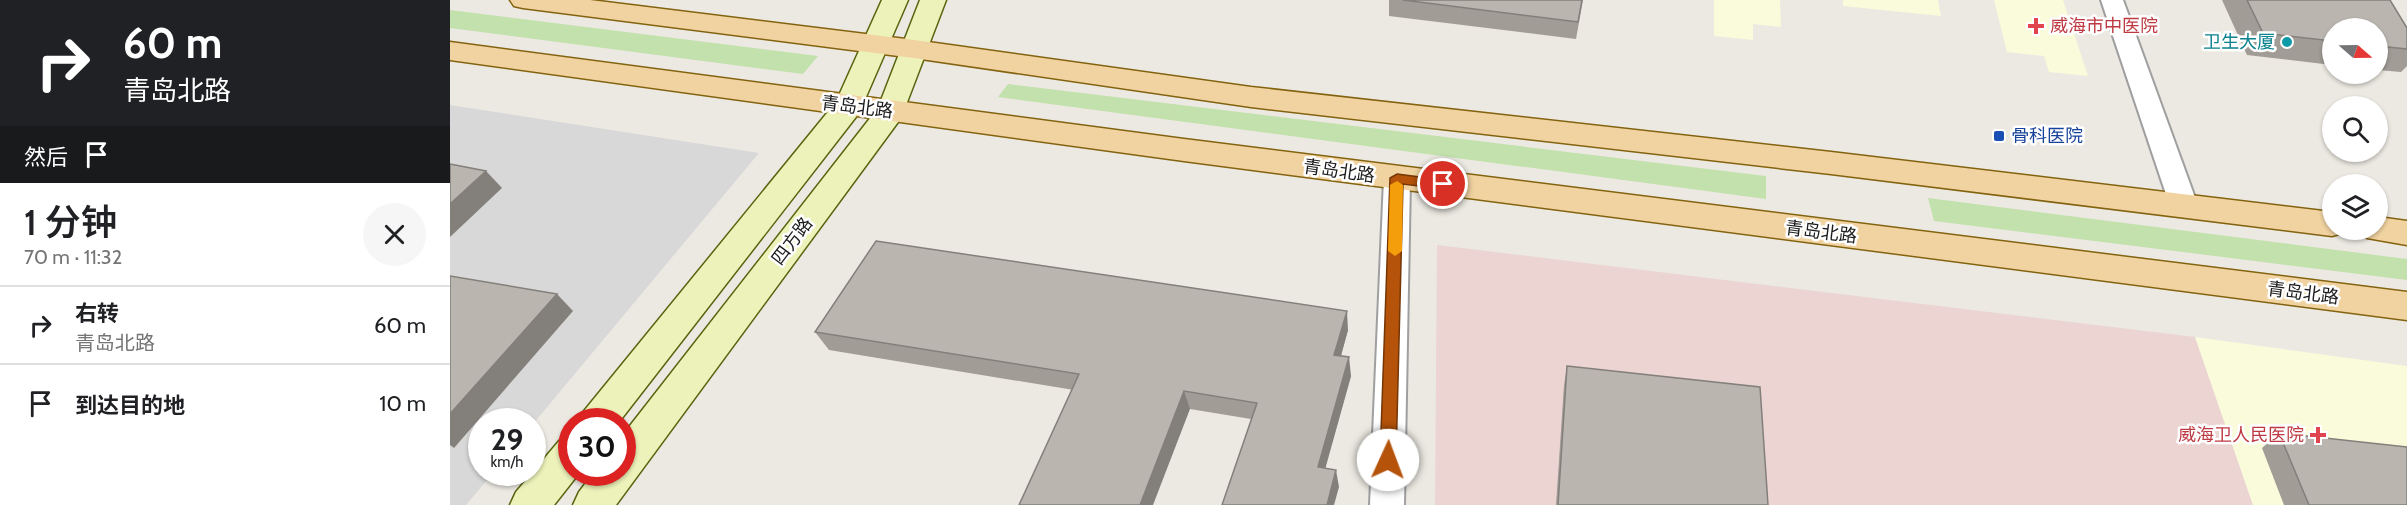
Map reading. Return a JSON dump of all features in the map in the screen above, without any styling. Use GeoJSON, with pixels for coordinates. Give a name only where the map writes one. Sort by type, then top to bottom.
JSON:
{"type":"FeatureCollection","features":[{"type":"Feature","properties":{"kind":"main road"},"geometry":{"type":"LineString","coordinates":[[523,0],[914,49],[1251,97],[2322,223]]}},
{"type":"Feature","properties":{"kind":"main road"},"geometry":{"type":"LineString","coordinates":[[608,408],[849,106],[895,0]]}},
{"type":"Feature","properties":{"kind":"main road","name":"四方路"},"geometry":{"type":"LineString","coordinates":[[636,448],[891,111],[933,0]]}},
{"type":"Feature","properties":{"kind":"main road","name":"青岛北路"},"geometry":{"type":"LineString","coordinates":[[450,51],[1397,178],[2407,306]]}},
{"type":"Feature","properties":{"kind":"main road"},"geometry":{"type":"LineString","coordinates":[[2388,230],[2407,233]]}},
{"type":"Feature","properties":{"kind":"main road"},"geometry":{"type":"LineString","coordinates":[[530,505],[558,470]]}},
{"type":"Feature","properties":{"kind":"main road"},"geometry":{"type":"LineString","coordinates":[[593,505],[607,486]]}},
{"type":"Feature","properties":{"kind":"street"},"geometry":{"type":"LineString","coordinates":[[2112,0],[2184,206]]}},
{"type":"Feature","properties":{"kind":"street"},"geometry":{"type":"LineString","coordinates":[[1387,505],[1397,178]]}},
{"type":"Feature","properties":{"kind":"shaded area"},"geometry":{"type":"Polygon","coordinates":[[[1714,0],[1780,0],[1781,27],[1753,24],[1753,40],[1714,36],[1714,0]]]}},
{"type":"Feature","properties":{"kind":"shaded area"},"geometry":{"type":"Polygon","coordinates":[[[1843,0],[1938,0],[1941,16],[1843,6],[1843,0]]]}},
{"type":"Feature","properties":{"kind":"shaded area","name":"威海市中医院"},"geometry":{"type":"Polygon","coordinates":[[[1994,0],[2063,0],[2088,76],[2049,72],[2044,56],[2007,52],[1994,0]]]}},
{"type":"Feature","properties":{"kind":"shaded area"},"geometry":{"type":"Polygon","coordinates":[[[450,105],[759,153],[546,408],[468,408],[468,486],[482,486],[466,505],[450,505],[450,105]]]}},
{"type":"Feature","properties":{"kind":"shaded area"},"geometry":{"type":"Polygon","coordinates":[[[1437,245],[2195,337],[2253,505],[1435,505],[1437,245]]]}},
{"type":"Feature","properties":{"kind":"shaded area","name":"威海卫人民医院"},"geometry":{"type":"Polygon","coordinates":[[[2195,337],[2407,366],[2407,505],[2253,505],[2195,337]]]}},
{"type":"Feature","properties":{"kind":"green space"},"geometry":{"type":"Polygon","coordinates":[[[450,10],[818,56],[803,74],[450,28],[450,10]]]}},
{"type":"Feature","properties":{"kind":"green space"},"geometry":{"type":"Polygon","coordinates":[[[1008,84],[1766,176],[1766,199],[998,97],[1008,84]]]}},
{"type":"Feature","properties":{"kind":"green space"},"geometry":{"type":"Polygon","coordinates":[[[1928,198],[2407,259],[2407,280],[1934,221],[1928,198]]]}},
{"type":"Feature","properties":{"kind":"building"},"geometry":{"type":"Polygon","coordinates":[[[1403,0],[1582,0],[1578,22],[1403,0]]]}},
{"type":"Feature","properties":{"kind":"building"},"geometry":{"type":"Polygon","coordinates":[[[2247,0],[2390,0],[2407,28],[2407,49],[2388,47],[2388,18],[2322,18],[2322,40],[2263,33],[2247,0]]]}},
{"type":"Feature","properties":{"kind":"building"},"geometry":{"type":"Polygon","coordinates":[[[450,164],[486,171],[450,204],[450,164]]]}},
{"type":"Feature","properties":{"kind":"building"},"geometry":{"type":"Polygon","coordinates":[[[876,241],[1347,311],[1334,355],[1349,357],[1318,467],[1336,470],[1327,505],[1222,505],[1257,403],[1184,391],[1140,505],[1019,505],[1079,374],[815,332],[876,241]]]}},
{"type":"Feature","properties":{"kind":"building"},"geometry":{"type":"Polygon","coordinates":[[[450,276],[557,294],[450,414],[450,276]]]}},
{"type":"Feature","properties":{"kind":"building"},"geometry":{"type":"Polygon","coordinates":[[[1567,366],[1760,387],[1768,505],[1558,505],[1567,366]]]}},
{"type":"Feature","properties":{"kind":"building"},"geometry":{"type":"Polygon","coordinates":[[[2279,433],[2407,447],[2407,505],[2309,505],[2279,433]]]}},
{"type":"Feature","properties":{"kind":"slow traffic"},"geometry":{"type":"LineString","coordinates":[[1395,251],[1397,185]]}},
{"type":"Feature","properties":{"kind":"place","name":"威海市中医院"},"geometry":{"type":"Point","coordinates":[2036,26]}},
{"type":"Feature","properties":{"kind":"place","name":"卫生大厦"},"geometry":{"type":"Point","coordinates":[2287,42]}},
{"type":"Feature","properties":{"kind":"place","name":"骨科医院"},"geometry":{"type":"Point","coordinates":[1999,136]}},
{"type":"Feature","properties":{"kind":"place","name":"威海卫人民医院"},"geometry":{"type":"Point","coordinates":[2318,435]}},
{"type":"Feature","properties":{"kind":"route"},"geometry":{"type":"LineString","coordinates":[[1388,460],[1397,178],[1443,184]]}}]}
